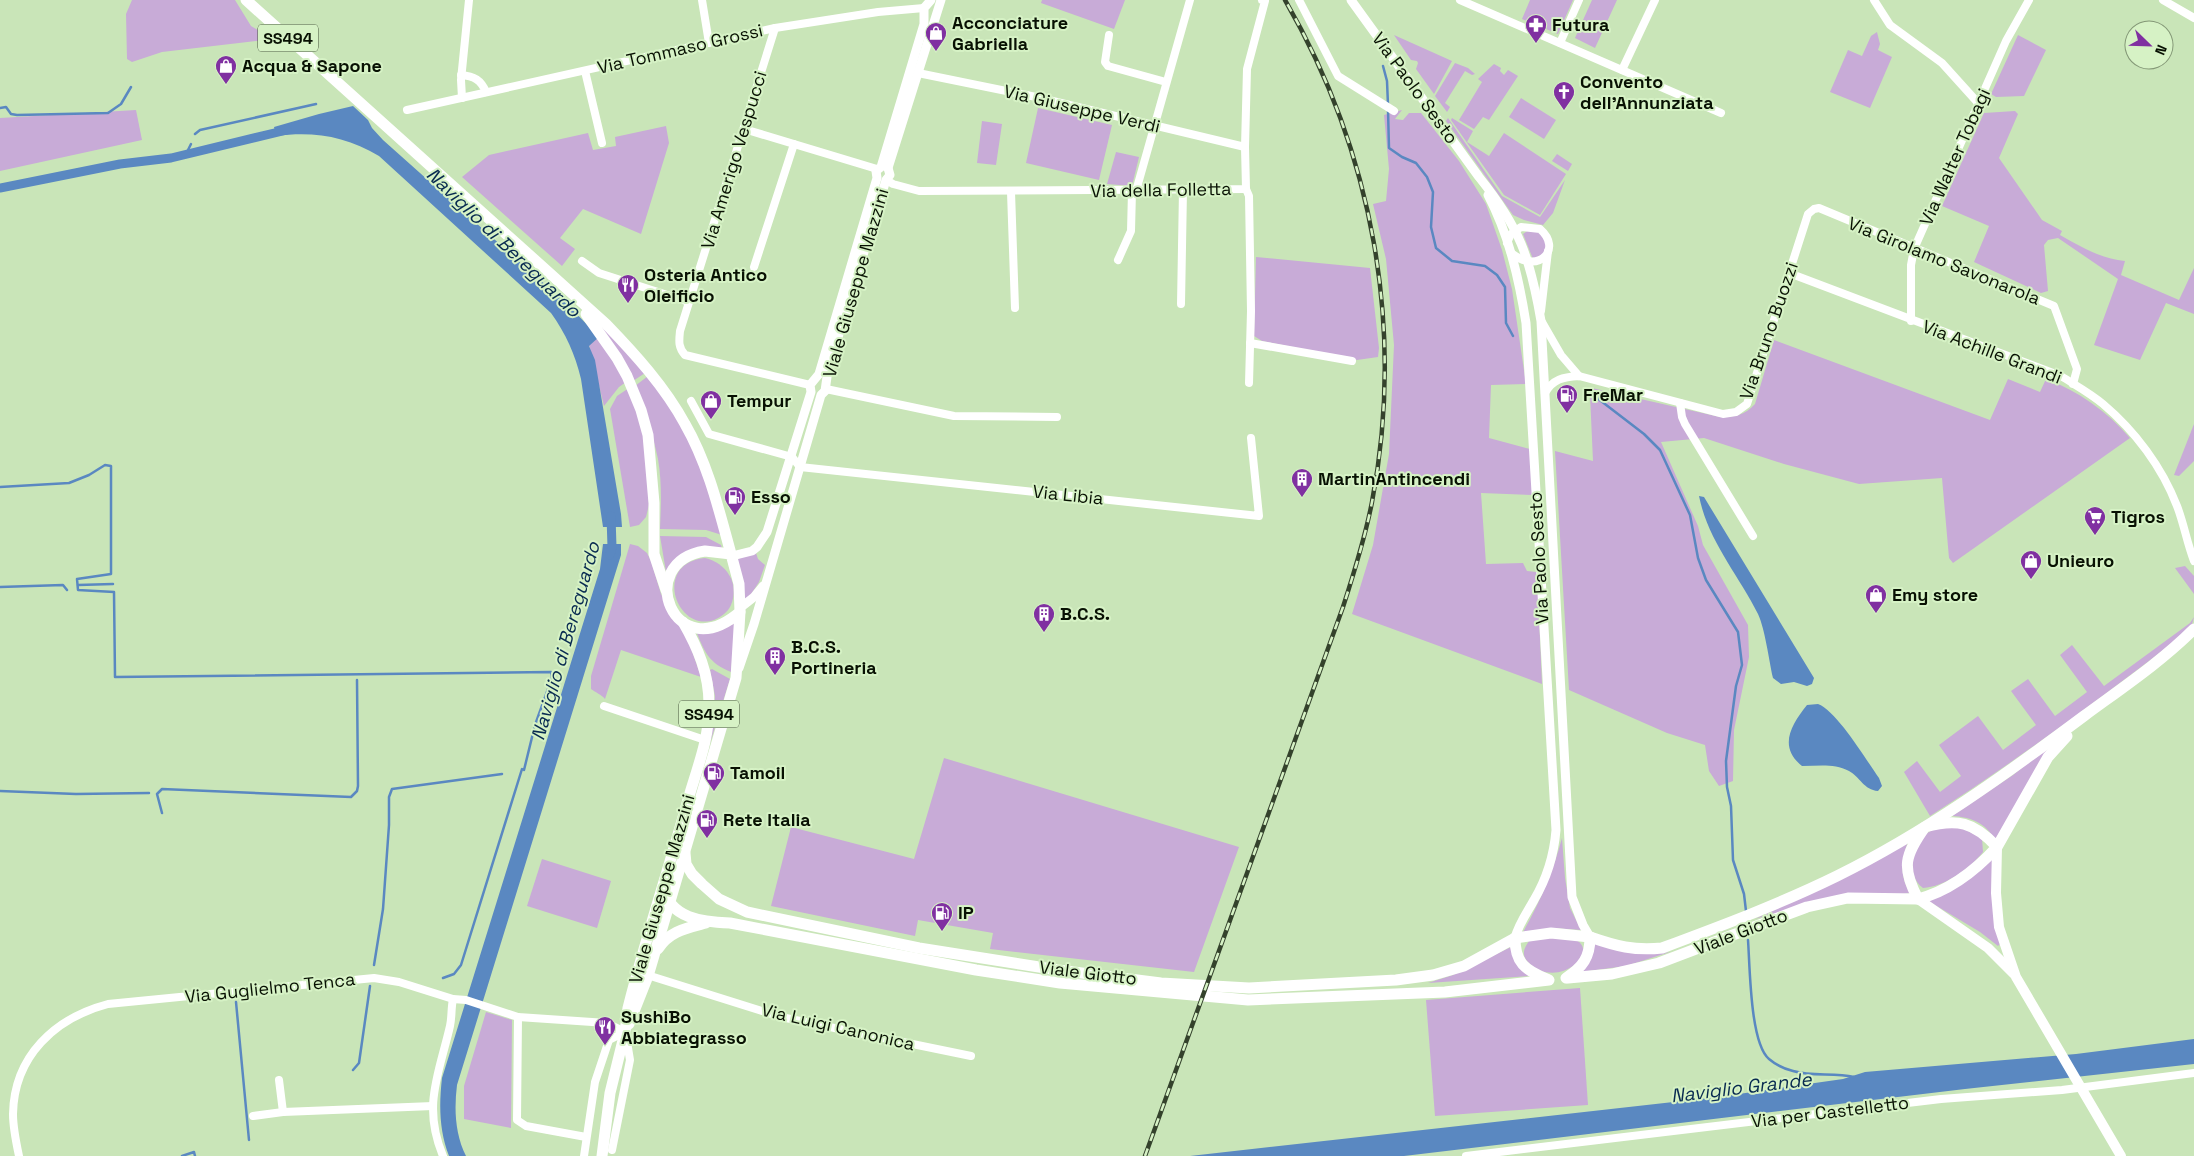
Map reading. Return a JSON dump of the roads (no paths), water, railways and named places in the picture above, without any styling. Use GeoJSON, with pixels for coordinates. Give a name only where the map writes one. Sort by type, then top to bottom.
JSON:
{"type":"FeatureCollection","features":[{"type":"Feature","properties":{"kind":"main road","name":"SS494"},"geometry":{"type":"LineString","coordinates":[[246,1],[606,324],[627,346],[665,392],[685,424],[712,486],[732,555]]}},
{"type":"Feature","properties":{"kind":"main road","name":"SS494"},"geometry":{"type":"LineString","coordinates":[[560,284],[589,317],[618,358],[641,410],[648,435],[651,465],[654,503],[654,554],[666,590]]}},
{"type":"Feature","properties":{"kind":"main road","name":"Viale Giuseppe Mazzini"},"geometry":{"type":"LineString","coordinates":[[705,551],[732,555],[739,584],[740,610],[736,678],[655,954],[625,1032],[628,1008],[639,966],[705,740],[710,705],[707,678],[699,653],[683,622],[669,606],[666,590],[672,570],[689,555],[705,551]]}},
{"type":"Feature","properties":{"kind":"main road","name":"Viale Giuseppe Mazzini"},"geometry":{"type":"LineString","coordinates":[[683,622],[691,627],[707,629],[719,627],[740,610]]}},
{"type":"Feature","properties":{"kind":"main road","name":"Viale Giotto"},"geometry":{"type":"LineString","coordinates":[[685,853],[686,864],[692,874],[702,884],[719,899],[746,912],[919,948],[1058,970],[1161,983],[1249,988],[1396,980],[1433,975],[1464,966],[1515,938],[1551,933],[1590,936],[1625,948],[1645,950],[1662,948],[1759,910],[1837,876],[1926,827],[1981,792],[2085,716],[2180,643],[2193,629]]}},
{"type":"Feature","properties":{"kind":"main road","name":"Viale Giotto"},"geometry":{"type":"LineString","coordinates":[[670,902],[678,912],[710,922],[730,923],[976,970],[1060,983],[1248,1000],[1445,992],[1612,974],[1659,963],[1815,905],[1848,898],[1918,899],[1930,896],[1958,880],[1986,859],[1997,847],[2048,756],[2085,716]]}},
{"type":"Feature","properties":{"kind":"main road","name":"Viale Giotto"},"geometry":{"type":"LineString","coordinates":[[1918,899],[1909,880],[1906,868],[1908,855],[1926,827],[1954,821],[1969,825],[1989,838],[1997,847]]}},
{"type":"Feature","properties":{"kind":"main road"},"geometry":{"type":"LineString","coordinates":[[1997,847],[1996,893],[1999,927],[2016,976],[2121,1156]]}},
{"type":"Feature","properties":{"kind":"main road"},"geometry":{"type":"LineString","coordinates":[[663,887],[670,902]]}},
{"type":"Feature","properties":{"kind":"main road"},"geometry":{"type":"LineString","coordinates":[[1918,899],[1988,948],[2016,976]]}},
{"type":"Feature","properties":{"kind":"main road","name":"Viale Giotto"},"geometry":{"type":"LineString","coordinates":[[655,954],[663,942],[673,934],[685,928],[710,922]]}},
{"type":"Feature","properties":{"kind":"main road"},"geometry":{"type":"LineString","coordinates":[[1566,978],[1581,967],[1587,958],[1590,948],[1590,936]]}},
{"type":"Feature","properties":{"kind":"main road"},"geometry":{"type":"LineString","coordinates":[[1515,938],[1515,949],[1522,964],[1549,980]]}},
{"type":"Feature","properties":{"kind":"main road","name":"SS494"},"geometry":{"type":"LineString","coordinates":[[607,1153],[610,1093],[625,1032]]}},
{"type":"Feature","properties":{"kind":"street"},"geometry":{"type":"LineString","coordinates":[[462,98],[461,75],[469,0]]}},
{"type":"Feature","properties":{"kind":"street"},"geometry":{"type":"LineString","coordinates":[[702,0],[709,43]]}},
{"type":"Feature","properties":{"kind":"street"},"geometry":{"type":"LineString","coordinates":[[1118,260],[1131,231],[1134,191],[1190,0]]}},
{"type":"Feature","properties":{"kind":"street","name":"Via della Folletta"},"geometry":{"type":"LineString","coordinates":[[744,129],[882,172],[919,191],[1011,192],[1246,189],[1247,69],[1264,0]]}},
{"type":"Feature","properties":{"kind":"street"},"geometry":{"type":"LineString","coordinates":[[1298,0],[1335,72],[1344,80],[1394,111]]}},
{"type":"Feature","properties":{"kind":"street","name":"Via Paolo Sesto"},"geometry":{"type":"LineString","coordinates":[[1351,0],[1479,177],[1501,204],[1516,229],[1529,262],[1540,321],[1572,897],[1583,925],[1590,936]]}},
{"type":"Feature","properties":{"kind":"street"},"geometry":{"type":"LineString","coordinates":[[1460,0],[1721,113]]}},
{"type":"Feature","properties":{"kind":"street"},"geometry":{"type":"LineString","coordinates":[[1479,8],[1483,0]]}},
{"type":"Feature","properties":{"kind":"street"},"geometry":{"type":"LineString","coordinates":[[1560,43],[1580,0]]}},
{"type":"Feature","properties":{"kind":"street"},"geometry":{"type":"LineString","coordinates":[[1622,70],[1655,0]]}},
{"type":"Feature","properties":{"kind":"street"},"geometry":{"type":"LineString","coordinates":[[1874,0],[1890,25],[1942,63],[1979,104]]}},
{"type":"Feature","properties":{"kind":"street","name":"Via Walter Tobagi"},"geometry":{"type":"LineString","coordinates":[[1911,321],[1911,265],[1914,250],[2006,41],[2029,0]]}},
{"type":"Feature","properties":{"kind":"street"},"geometry":{"type":"LineString","coordinates":[[2163,0],[2194,18]]}},
{"type":"Feature","properties":{"kind":"street"},"geometry":{"type":"LineString","coordinates":[[934,4],[938,8],[931,18],[927,8],[934,4]]}},
{"type":"Feature","properties":{"kind":"street","name":"Via Tommaso Grossi"},"geometry":{"type":"LineString","coordinates":[[406,110],[775,28],[878,12],[927,8]]}},
{"type":"Feature","properties":{"kind":"street","name":"Viale Giuseppe Mazzini"},"geometry":{"type":"LineString","coordinates":[[736,678],[824,390],[927,8]]}},
{"type":"Feature","properties":{"kind":"street","name":"Viale Giuseppe Mazzini"},"geometry":{"type":"LineString","coordinates":[[732,555],[752,551],[769,527],[792,457],[812,386],[882,172],[918,73],[938,8]]}},
{"type":"Feature","properties":{"kind":"street","name":"Via Amerigo Vespucci"},"geometry":{"type":"LineString","coordinates":[[775,28],[680,331],[679,342],[680,350],[685,355],[812,386]]}},
{"type":"Feature","properties":{"kind":"street"},"geometry":{"type":"LineString","coordinates":[[1109,35],[1105,62],[1108,66],[1166,82]]}},
{"type":"Feature","properties":{"kind":"street","name":"Via Tommaso Grossi"},"geometry":{"type":"LineString","coordinates":[[584,71],[602,143]]}},
{"type":"Feature","properties":{"kind":"street","name":"Via Giuseppe Verdi"},"geometry":{"type":"LineString","coordinates":[[918,73],[1245,147]]}},
{"type":"Feature","properties":{"kind":"street"},"geometry":{"type":"LineString","coordinates":[[461,75],[470,76],[482,82],[486,92]]}},
{"type":"Feature","properties":{"kind":"street"},"geometry":{"type":"LineString","coordinates":[[754,267],[794,144]]}},
{"type":"Feature","properties":{"kind":"street","name":"Via Paolo Sesto"},"geometry":{"type":"LineString","coordinates":[[1479,177],[1496,210],[1518,273],[1526,323],[1556,830],[1554,855],[1544,880],[1521,920],[1515,938]]}},
{"type":"Feature","properties":{"kind":"street"},"geometry":{"type":"LineString","coordinates":[[1246,189],[1249,196],[1250,343],[1248,382]]}},
{"type":"Feature","properties":{"kind":"street"},"geometry":{"type":"LineString","coordinates":[[1181,304],[1183,190]]}},
{"type":"Feature","properties":{"kind":"street"},"geometry":{"type":"LineString","coordinates":[[1011,192],[1014,308]]}},
{"type":"Feature","properties":{"kind":"street","name":"Via Girolamo Savonarola"},"geometry":{"type":"LineString","coordinates":[[1814,210],[1819,208],[1914,250],[2054,306],[2077,369],[2073,384]]}},
{"type":"Feature","properties":{"kind":"street","name":"Via Bruno Buozzi"},"geometry":{"type":"LineString","coordinates":[[1544,395],[1550,384],[1562,377],[1579,376],[1724,414],[1736,412],[1747,404],[1808,214],[1814,210]]}},
{"type":"Feature","properties":{"kind":"street"},"geometry":{"type":"LineString","coordinates":[[1507,243],[1516,229],[1527,226],[1540,229],[1548,238],[1548,251],[1539,261],[1529,262],[1511,253]]}},
{"type":"Feature","properties":{"kind":"street","name":"Via Paolo Sesto"},"geometry":{"type":"LineString","coordinates":[[1540,321],[1548,251]]}},
{"type":"Feature","properties":{"kind":"street"},"geometry":{"type":"LineString","coordinates":[[582,261],[599,273],[689,302]]}},
{"type":"Feature","properties":{"kind":"street","name":"Via Achille Grandi"},"geometry":{"type":"LineString","coordinates":[[1789,273],[1911,321],[2061,376],[2101,403],[2138,439],[2157,467],[2176,504],[2194,561]]}},
{"type":"Feature","properties":{"kind":"street"},"geometry":{"type":"LineString","coordinates":[[1540,321],[1561,354],[1579,376]]}},
{"type":"Feature","properties":{"kind":"street"},"geometry":{"type":"LineString","coordinates":[[1250,343],[1352,361]]}},
{"type":"Feature","properties":{"kind":"street"},"geometry":{"type":"LineString","coordinates":[[824,390],[821,380],[812,386],[816,396],[824,390],[954,416],[1057,417]]}},
{"type":"Feature","properties":{"kind":"street"},"geometry":{"type":"LineString","coordinates":[[691,400],[709,434],[792,457],[800,467]]}},
{"type":"Feature","properties":{"kind":"street"},"geometry":{"type":"LineString","coordinates":[[1680,403],[1685,424],[1753,536]]}},
{"type":"Feature","properties":{"kind":"street","name":"Via Libia"},"geometry":{"type":"LineString","coordinates":[[800,467],[1259,516],[1251,438]]}},
{"type":"Feature","properties":{"kind":"street","name":"Viale Giuseppe Mazzini"},"geometry":{"type":"LineString","coordinates":[[740,610],[766,582]]}},
{"type":"Feature","properties":{"kind":"street"},"geometry":{"type":"LineString","coordinates":[[604,706],[705,740]]}},
{"type":"Feature","properties":{"kind":"street"},"geometry":{"type":"LineString","coordinates":[[639,966],[644,975],[648,976]]}},
{"type":"Feature","properties":{"kind":"street","name":"Via Luigi Canonica"},"geometry":{"type":"LineString","coordinates":[[648,976],[781,1017],[971,1056]]}},
{"type":"Feature","properties":{"kind":"street","name":"Via Guglielmo Tenca"},"geometry":{"type":"LineString","coordinates":[[19,1156],[13,1114],[17,1086],[22,1071],[41,1042],[51,1032],[88,1009],[108,1004],[361,978],[399,982],[453,999],[466,1000],[518,1017],[607,1023],[625,1032]]}},
{"type":"Feature","properties":{"kind":"street"},"geometry":{"type":"LineString","coordinates":[[443,1156],[438,1144],[433,1106],[434,1083],[451,1023],[453,999]]}},
{"type":"Feature","properties":{"kind":"street"},"geometry":{"type":"LineString","coordinates":[[518,1017],[517,1120],[526,1126],[586,1137]]}},
{"type":"Feature","properties":{"kind":"street"},"geometry":{"type":"LineString","coordinates":[[584,1156],[594,1082],[607,1045],[612,1037],[625,1032]]}},
{"type":"Feature","properties":{"kind":"street","name":"Via per Castelletto"},"geometry":{"type":"LineString","coordinates":[[1466,1156],[1931,1100],[2012,1092],[2062,1090],[2194,1073]]}},
{"type":"Feature","properties":{"kind":"street"},"geometry":{"type":"LineString","coordinates":[[279,1080],[283,1112]]}},
{"type":"Feature","properties":{"kind":"street"},"geometry":{"type":"LineString","coordinates":[[253,1116],[283,1112],[433,1106]]}},
{"type":"Feature","properties":{"kind":"water","name":"Naviglio di Bereguardo"},"geometry":{"type":"Polygon","coordinates":[[[353,106],[368,120],[372,128],[383,140],[567,304],[599,337],[589,346],[595,360],[622,527],[603,527],[581,379],[569,344],[551,313],[379,156],[354,144],[329,137],[303,134],[276,136],[274,127],[353,106]]]}},
{"type":"Feature","properties":{"kind":"water"},"geometry":{"type":"Polygon","coordinates":[[[1699,496],[1704,497],[1814,678],[1812,684],[1807,686],[1794,682],[1781,684],[1773,678],[1765,636],[1758,614],[1716,543],[1703,512],[1699,496]]]}},
{"type":"Feature","properties":{"kind":"water"},"geometry":{"type":"Polygon","coordinates":[[[603,544],[621,544],[621,555],[457,1085],[456,1121],[462,1148],[466,1156],[449,1156],[443,1137],[441,1117],[442,1078],[600,569],[603,544]]]}},
{"type":"Feature","properties":{"kind":"water"},"geometry":{"type":"Polygon","coordinates":[[[1818,704],[1826,708],[1834,716],[1879,778],[1882,786],[1878,791],[1869,788],[1843,768],[1802,766],[1795,759],[1790,751],[1789,744],[1792,728],[1807,705],[1818,704]]]}},
{"type":"Feature","properties":{"kind":"water"},"geometry":{"type":"Polygon","coordinates":[[[2194,1039],[2194,1064],[1965,1089],[1404,1156],[1190,1156],[1718,1097],[1843,1079],[1865,1072],[2076,1054],[2194,1039]]]}},
{"type":"Feature","properties":{"kind":"waterway"},"geometry":{"type":"LineString","coordinates":[[1383,66],[1387,81],[1388,105]]}},
{"type":"Feature","properties":{"kind":"waterway"},"geometry":{"type":"LineString","coordinates":[[0,108],[6,107],[11,114],[17,115],[108,113],[121,104],[131,87]]}},
{"type":"Feature","properties":{"kind":"waterway"},"geometry":{"type":"LineString","coordinates":[[195,134],[200,130],[316,104]]}},
{"type":"Feature","properties":{"kind":"waterway"},"geometry":{"type":"LineString","coordinates":[[1388,110],[1389,148],[1402,157],[1416,163],[1427,177],[1433,192],[1431,227],[1436,248],[1452,261],[1485,266],[1497,275],[1505,287],[1506,323],[1513,336]]}},
{"type":"Feature","properties":{"kind":"waterway","name":"Naviglio di Bereguardo"},"geometry":{"type":"LineString","coordinates":[[0,188],[120,164],[171,158],[287,130]]}},
{"type":"Feature","properties":{"kind":"waterway"},"geometry":{"type":"LineString","coordinates":[[186,154],[191,144]]}},
{"type":"Feature","properties":{"kind":"waterway"},"geometry":{"type":"LineString","coordinates":[[1588,391],[1644,434],[1660,450],[1690,515],[1698,558],[1706,580],[1738,632],[1742,665],[1736,686],[1726,761],[1727,787],[1731,806],[1733,860],[1744,894],[1746,911]]}},
{"type":"Feature","properties":{"kind":"waterway"},"geometry":{"type":"LineString","coordinates":[[0,487],[69,483],[89,475],[105,465],[111,466],[111,574],[77,579],[78,590],[114,592],[115,677],[551,672],[552,678],[535,725],[524,770],[522,769],[461,965],[454,974],[443,978]]}},
{"type":"Feature","properties":{"kind":"waterway","name":"Naviglio di Bereguardo"},"geometry":{"type":"LineString","coordinates":[[610,555],[612,547],[611,516]]}},
{"type":"Feature","properties":{"kind":"waterway"},"geometry":{"type":"LineString","coordinates":[[78,585],[113,584]]}},
{"type":"Feature","properties":{"kind":"waterway"},"geometry":{"type":"LineString","coordinates":[[0,587],[63,585],[67,590]]}},
{"type":"Feature","properties":{"kind":"waterway"},"geometry":{"type":"LineString","coordinates":[[162,813],[157,794],[162,789],[351,797],[357,791],[358,786],[357,680]]}},
{"type":"Feature","properties":{"kind":"waterway"},"geometry":{"type":"LineString","coordinates":[[374,965],[383,909],[389,797],[392,789],[502,774]]}},
{"type":"Feature","properties":{"kind":"waterway"},"geometry":{"type":"LineString","coordinates":[[0,791],[76,794],[149,793]]}},
{"type":"Feature","properties":{"kind":"waterway","name":"Naviglio Grande"},"geometry":{"type":"LineString","coordinates":[[1748,940],[1752,1004],[1758,1037],[1769,1059],[1784,1068],[1801,1073],[1854,1077]]}},
{"type":"Feature","properties":{"kind":"waterway"},"geometry":{"type":"LineString","coordinates":[[353,1070],[359,1063],[370,986]]}},
{"type":"Feature","properties":{"kind":"waterway"},"geometry":{"type":"LineString","coordinates":[[236,1002],[249,1140]]}},
{"type":"Feature","properties":{"kind":"waterway"},"geometry":{"type":"LineString","coordinates":[[182,1156],[194,1152],[195,1156]]}},
{"type":"Feature","properties":{"kind":"railway"},"geometry":{"type":"LineString","coordinates":[[1145,1156],[1343,607],[1359,555],[1372,502],[1381,437],[1385,372],[1382,307],[1374,243],[1360,180],[1340,118],[1315,58],[1285,0]]}},
{"type":"Feature","properties":{"kind":"place","name":"Futura"},"geometry":{"type":"Point","coordinates":[1536,44]}},
{"type":"Feature","properties":{"kind":"place","name":"Acconciature Gabriella"},"geometry":{"type":"Point","coordinates":[936,52]}},
{"type":"Feature","properties":{"kind":"place","name":"Acqua & Sapone"},"geometry":{"type":"Point","coordinates":[226,85]}},
{"type":"Feature","properties":{"kind":"place","name":"Convento dell'Annunziata"},"geometry":{"type":"Point","coordinates":[1564,111]}},
{"type":"Feature","properties":{"kind":"place","name":"Osteria Antico Oleificio"},"geometry":{"type":"Point","coordinates":[628,304]}},
{"type":"Feature","properties":{"kind":"place","name":"FreMar"},"geometry":{"type":"Point","coordinates":[1567,414]}},
{"type":"Feature","properties":{"kind":"place","name":"Tempur"},"geometry":{"type":"Point","coordinates":[711,420]}},
{"type":"Feature","properties":{"kind":"place","name":"MartinAntincendi"},"geometry":{"type":"Point","coordinates":[1302,498]}},
{"type":"Feature","properties":{"kind":"place","name":"Esso"},"geometry":{"type":"Point","coordinates":[735,516]}},
{"type":"Feature","properties":{"kind":"place","name":"Tigros"},"geometry":{"type":"Point","coordinates":[2095,536]}},
{"type":"Feature","properties":{"kind":"place","name":"Unieuro"},"geometry":{"type":"Point","coordinates":[2031,580]}},
{"type":"Feature","properties":{"kind":"place","name":"Emy store"},"geometry":{"type":"Point","coordinates":[1876,614]}},
{"type":"Feature","properties":{"kind":"place","name":"B.C.S."},"geometry":{"type":"Point","coordinates":[1044,633]}},
{"type":"Feature","properties":{"kind":"place","name":"B.C.S. Portineria"},"geometry":{"type":"Point","coordinates":[775,676]}},
{"type":"Feature","properties":{"kind":"place","name":"Tamoil"},"geometry":{"type":"Point","coordinates":[714,792]}},
{"type":"Feature","properties":{"kind":"place","name":"Rete Italia"},"geometry":{"type":"Point","coordinates":[707,839]}},
{"type":"Feature","properties":{"kind":"place","name":"IP"},"geometry":{"type":"Point","coordinates":[942,932]}},
{"type":"Feature","properties":{"kind":"place","name":"SushiBo Abbiategrasso"},"geometry":{"type":"Point","coordinates":[605,1046]}}]}
